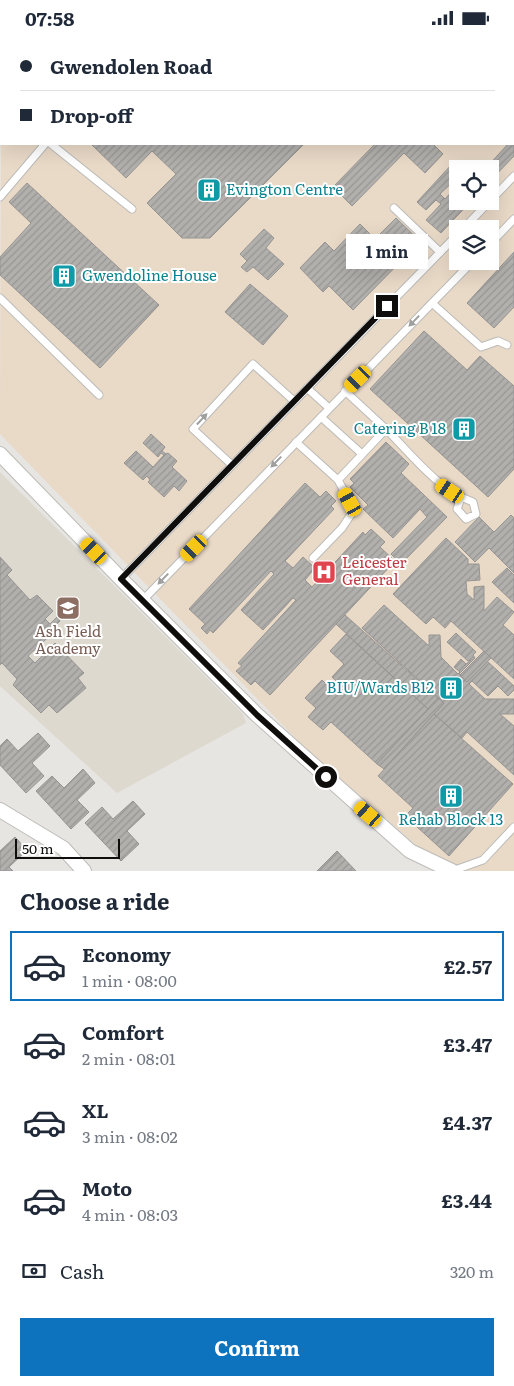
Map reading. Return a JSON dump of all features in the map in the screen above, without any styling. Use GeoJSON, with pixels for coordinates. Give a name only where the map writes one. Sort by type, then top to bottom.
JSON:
{"type":"FeatureCollection","features":[{"type":"Feature","properties":{"kind":"street"},"geometry":{"type":"LineString","coordinates":[[0,453],[142,601],[257,715],[410,851],[452,871]]}},
{"type":"Feature","properties":{"kind":"street"},"geometry":{"type":"LineString","coordinates":[[0,810],[63,848],[84,871]]}},
{"type":"Feature","properties":{"kind":"lane"},"geometry":{"type":"LineString","coordinates":[[0,197],[44,145]]}},
{"type":"Feature","properties":{"kind":"lane"},"geometry":{"type":"LineString","coordinates":[[52,145],[132,209]]}},
{"type":"Feature","properties":{"kind":"lane"},"geometry":{"type":"LineString","coordinates":[[499,192],[514,176]]}},
{"type":"Feature","properties":{"kind":"lane"},"geometry":{"type":"LineString","coordinates":[[394,208],[440,252]]}},
{"type":"Feature","properties":{"kind":"lane"},"geometry":{"type":"LineString","coordinates":[[472,220],[481,210]]}},
{"type":"Feature","properties":{"kind":"lane"},"geometry":{"type":"LineString","coordinates":[[499,235],[514,219]]}},
{"type":"Feature","properties":{"kind":"lane"},"geometry":{"type":"LineString","coordinates":[[121,579],[449,243]]}},
{"type":"Feature","properties":{"kind":"lane"},"geometry":{"type":"LineString","coordinates":[[142,601],[464,270]]}},
{"type":"Feature","properties":{"kind":"lane"},"geometry":{"type":"LineString","coordinates":[[0,298],[99,395]]}},
{"type":"Feature","properties":{"kind":"lane"},"geometry":{"type":"LineString","coordinates":[[432,303],[481,347],[498,341],[507,345]]}},
{"type":"Feature","properties":{"kind":"lane"},"geometry":{"type":"LineString","coordinates":[[232,465],[193,429],[253,364],[294,401]]}},
{"type":"Feature","properties":{"kind":"lane"},"geometry":{"type":"LineString","coordinates":[[307,388],[329,408]]}},
{"type":"Feature","properties":{"kind":"lane"},"geometry":{"type":"LineString","coordinates":[[345,391],[386,429],[439,483],[461,498]]}},
{"type":"Feature","properties":{"kind":"lane"},"geometry":{"type":"LineString","coordinates":[[320,417],[362,454]]}},
{"type":"Feature","properties":{"kind":"lane"},"geometry":{"type":"LineString","coordinates":[[338,479],[386,429]]}},
{"type":"Feature","properties":{"kind":"lane"},"geometry":{"type":"LineString","coordinates":[[296,442],[338,479],[350,502],[352,513],[342,527],[313,558]]}},
{"type":"Feature","properties":{"kind":"lane"},"geometry":{"type":"LineString","coordinates":[[452,871],[483,860],[514,827]]}},
{"type":"Feature","properties":{"kind":"shaded area","name":"Leicester General"},"geometry":{"type":"Polygon","coordinates":[[[1,145],[514,145],[514,871],[442,871],[442,868],[303,746],[0,434],[1,145]]]}},
{"type":"Feature","properties":{"kind":"shaded area","name":"Ash Field Academy"},"geometry":{"type":"Polygon","coordinates":[[[0,472],[243,714],[246,723],[117,793],[0,686],[0,472]]]}},
{"type":"Feature","properties":{"kind":"building","name":"Evington Centre"},"geometry":{"type":"Polygon","coordinates":[[[92,145],[303,145],[210,238],[182,238],[147,203],[176,174],[152,151],[126,178],[92,145]]]}},
{"type":"Feature","properties":{"kind":"building"},"geometry":{"type":"Polygon","coordinates":[[[374,145],[434,145],[443,154],[425,173],[404,153],[352,206],[333,187],[374,145]]]}},
{"type":"Feature","properties":{"kind":"building"},"geometry":{"type":"Polygon","coordinates":[[[507,145],[514,145],[514,156],[499,172],[499,160],[493,160],[507,145]]]}},
{"type":"Feature","properties":{"kind":"building"},"geometry":{"type":"Polygon","coordinates":[[[449,167],[449,186],[440,194],[445,199],[449,195],[449,210],[463,210],[453,220],[449,220],[449,224],[441,233],[426,220],[441,204],[436,200],[426,210],[417,202],[449,167]]]}},
{"type":"Feature","properties":{"kind":"building","name":"Gwendoline House"},"geometry":{"type":"Polygon","coordinates":[[[27,183],[159,305],[100,368],[0,275],[0,257],[31,223],[9,202],[27,183]]]}},
{"type":"Feature","properties":{"kind":"building"},"geometry":{"type":"Polygon","coordinates":[[[396,218],[422,243],[411,255],[409,253],[353,310],[329,286],[323,292],[300,268],[325,242],[334,251],[360,224],[375,239],[396,218]]]}},
{"type":"Feature","properties":{"kind":"building"},"geometry":{"type":"Polygon","coordinates":[[[264,229],[274,238],[266,248],[284,264],[268,280],[253,267],[247,272],[241,267],[247,261],[240,254],[264,229]]]}},
{"type":"Feature","properties":{"kind":"building"},"geometry":{"type":"Polygon","coordinates":[[[514,252],[514,307],[494,328],[467,303],[514,252]]]}},
{"type":"Feature","properties":{"kind":"building"},"geometry":{"type":"Polygon","coordinates":[[[250,284],[288,316],[263,345],[225,312],[250,284]]]}},
{"type":"Feature","properties":{"kind":"building","name":"Catering B 18"},"geometry":{"type":"Polygon","coordinates":[[[424,331],[467,370],[480,356],[514,386],[514,469],[488,497],[370,389],[424,331]]]}},
{"type":"Feature","properties":{"kind":"building"},"geometry":{"type":"Polygon","coordinates":[[[151,434],[165,447],[162,451],[166,454],[168,453],[177,461],[172,467],[187,481],[179,491],[174,486],[164,497],[148,482],[150,480],[147,476],[143,480],[124,463],[136,451],[153,467],[164,455],[161,453],[158,457],[143,443],[151,434]]]}},
{"type":"Feature","properties":{"kind":"building"},"geometry":{"type":"Polygon","coordinates":[[[386,442],[409,464],[401,473],[447,517],[401,564],[391,554],[427,517],[420,509],[393,538],[363,509],[368,505],[350,487],[354,483],[350,479],[386,442]]]}},
{"type":"Feature","properties":{"kind":"building"},"geometry":{"type":"Polygon","coordinates":[[[305,483],[320,497],[326,491],[336,501],[331,506],[334,509],[285,561],[293,568],[303,557],[315,568],[305,580],[312,587],[363,532],[365,535],[371,529],[385,542],[380,547],[395,561],[270,695],[255,681],[251,685],[236,671],[242,666],[238,663],[296,600],[293,598],[263,630],[241,610],[274,574],[271,571],[213,633],[210,630],[207,634],[201,628],[205,624],[189,609],[305,483]]]}},
{"type":"Feature","properties":{"kind":"building"},"geometry":{"type":"Polygon","coordinates":[[[511,515],[514,518],[514,573],[489,548],[475,562],[455,542],[479,517],[494,532],[511,515]]]}},
{"type":"Feature","properties":{"kind":"building"},"geometry":{"type":"Polygon","coordinates":[[[446,538],[468,559],[468,564],[479,564],[480,580],[466,581],[467,594],[474,600],[474,587],[484,586],[484,611],[497,597],[514,612],[503,625],[514,635],[514,679],[451,621],[445,628],[433,617],[426,624],[393,594],[446,538]]]}},
{"type":"Feature","properties":{"kind":"building"},"geometry":{"type":"Polygon","coordinates":[[[0,557],[12,570],[7,575],[30,600],[37,595],[53,611],[45,619],[50,624],[57,617],[60,621],[55,626],[57,629],[28,656],[35,663],[55,643],[84,673],[78,678],[86,688],[57,713],[49,705],[41,713],[13,685],[17,679],[2,663],[0,665],[0,557]]]}},
{"type":"Feature","properties":{"kind":"building"},"geometry":{"type":"Polygon","coordinates":[[[507,568],[514,575],[514,603],[492,582],[507,568]]]}},
{"type":"Feature","properties":{"kind":"building","name":"BIU/Wards B12"},"geometry":{"type":"Polygon","coordinates":[[[384,605],[429,646],[429,635],[440,635],[441,657],[458,674],[460,672],[454,667],[461,659],[466,664],[471,660],[468,661],[447,642],[456,633],[476,652],[473,655],[475,658],[459,674],[467,682],[487,661],[514,686],[514,690],[508,696],[498,686],[488,696],[472,681],[469,684],[485,699],[514,699],[514,714],[500,714],[514,726],[514,775],[467,732],[462,738],[434,714],[444,703],[362,628],[384,605]]]}},
{"type":"Feature","properties":{"kind":"building"},"geometry":{"type":"Polygon","coordinates":[[[345,615],[438,698],[428,709],[336,624],[345,615]]]}},
{"type":"Feature","properties":{"kind":"building"},"geometry":{"type":"Polygon","coordinates":[[[346,634],[428,709],[377,764],[331,722],[323,730],[308,717],[316,708],[305,698],[322,680],[337,695],[344,688],[332,677],[344,664],[330,651],[346,634]]]}},
{"type":"Feature","properties":{"kind":"building"},"geometry":{"type":"Polygon","coordinates":[[[484,651],[491,658],[467,682],[460,675],[484,651]]]}},
{"type":"Feature","properties":{"kind":"building"},"geometry":{"type":"Polygon","coordinates":[[[438,698],[444,703],[384,769],[377,764],[438,698]]]}},
{"type":"Feature","properties":{"kind":"building","name":"Rehab Block 13"},"geometry":{"type":"Polygon","coordinates":[[[434,714],[513,784],[449,856],[405,816],[413,808],[378,776],[434,714]]]}},
{"type":"Feature","properties":{"kind":"building"},"geometry":{"type":"Polygon","coordinates":[[[38,733],[50,746],[32,763],[44,776],[26,793],[0,765],[0,746],[7,739],[18,751],[38,733]]]}},
{"type":"Feature","properties":{"kind":"building"},"geometry":{"type":"Polygon","coordinates":[[[83,769],[95,783],[77,800],[89,812],[71,829],[36,791],[52,776],[64,788],[83,769]]]}},
{"type":"Feature","properties":{"kind":"building"},"geometry":{"type":"Polygon","coordinates":[[[133,801],[145,814],[127,831],[139,844],[121,861],[85,823],[102,807],[113,819],[133,801]]]}},
{"type":"Feature","properties":{"kind":"building"},"geometry":{"type":"Polygon","coordinates":[[[15,837],[27,850],[9,867],[13,871],[0,871],[0,851],[15,837]]]}},
{"type":"Feature","properties":{"kind":"building"},"geometry":{"type":"Polygon","coordinates":[[[337,851],[356,871],[317,871],[337,851]]]}},
{"type":"Feature","properties":{"kind":"place","name":"Evington Centre"},"geometry":{"type":"Point","coordinates":[209,190]}},
{"type":"Feature","properties":{"kind":"place","name":"Gwendoline House"},"geometry":{"type":"Point","coordinates":[64,276]}},
{"type":"Feature","properties":{"kind":"place","name":"Catering B 18"},"geometry":{"type":"Point","coordinates":[464,429]}},
{"type":"Feature","properties":{"kind":"place","name":"Leicester General"},"geometry":{"type":"Point","coordinates":[324,572]}},
{"type":"Feature","properties":{"kind":"place","name":"Ash Field Academy"},"geometry":{"type":"Point","coordinates":[68,608]}},
{"type":"Feature","properties":{"kind":"place","name":"BIU/Wards B12"},"geometry":{"type":"Point","coordinates":[451,688]}},
{"type":"Feature","properties":{"kind":"place","name":"Rehab Block 13"},"geometry":{"type":"Point","coordinates":[451,796]}},
{"type":"Feature","properties":{"kind":"route"},"geometry":{"type":"LineString","coordinates":[[326,777],[257,715],[121,579],[387,306]]}}]}
